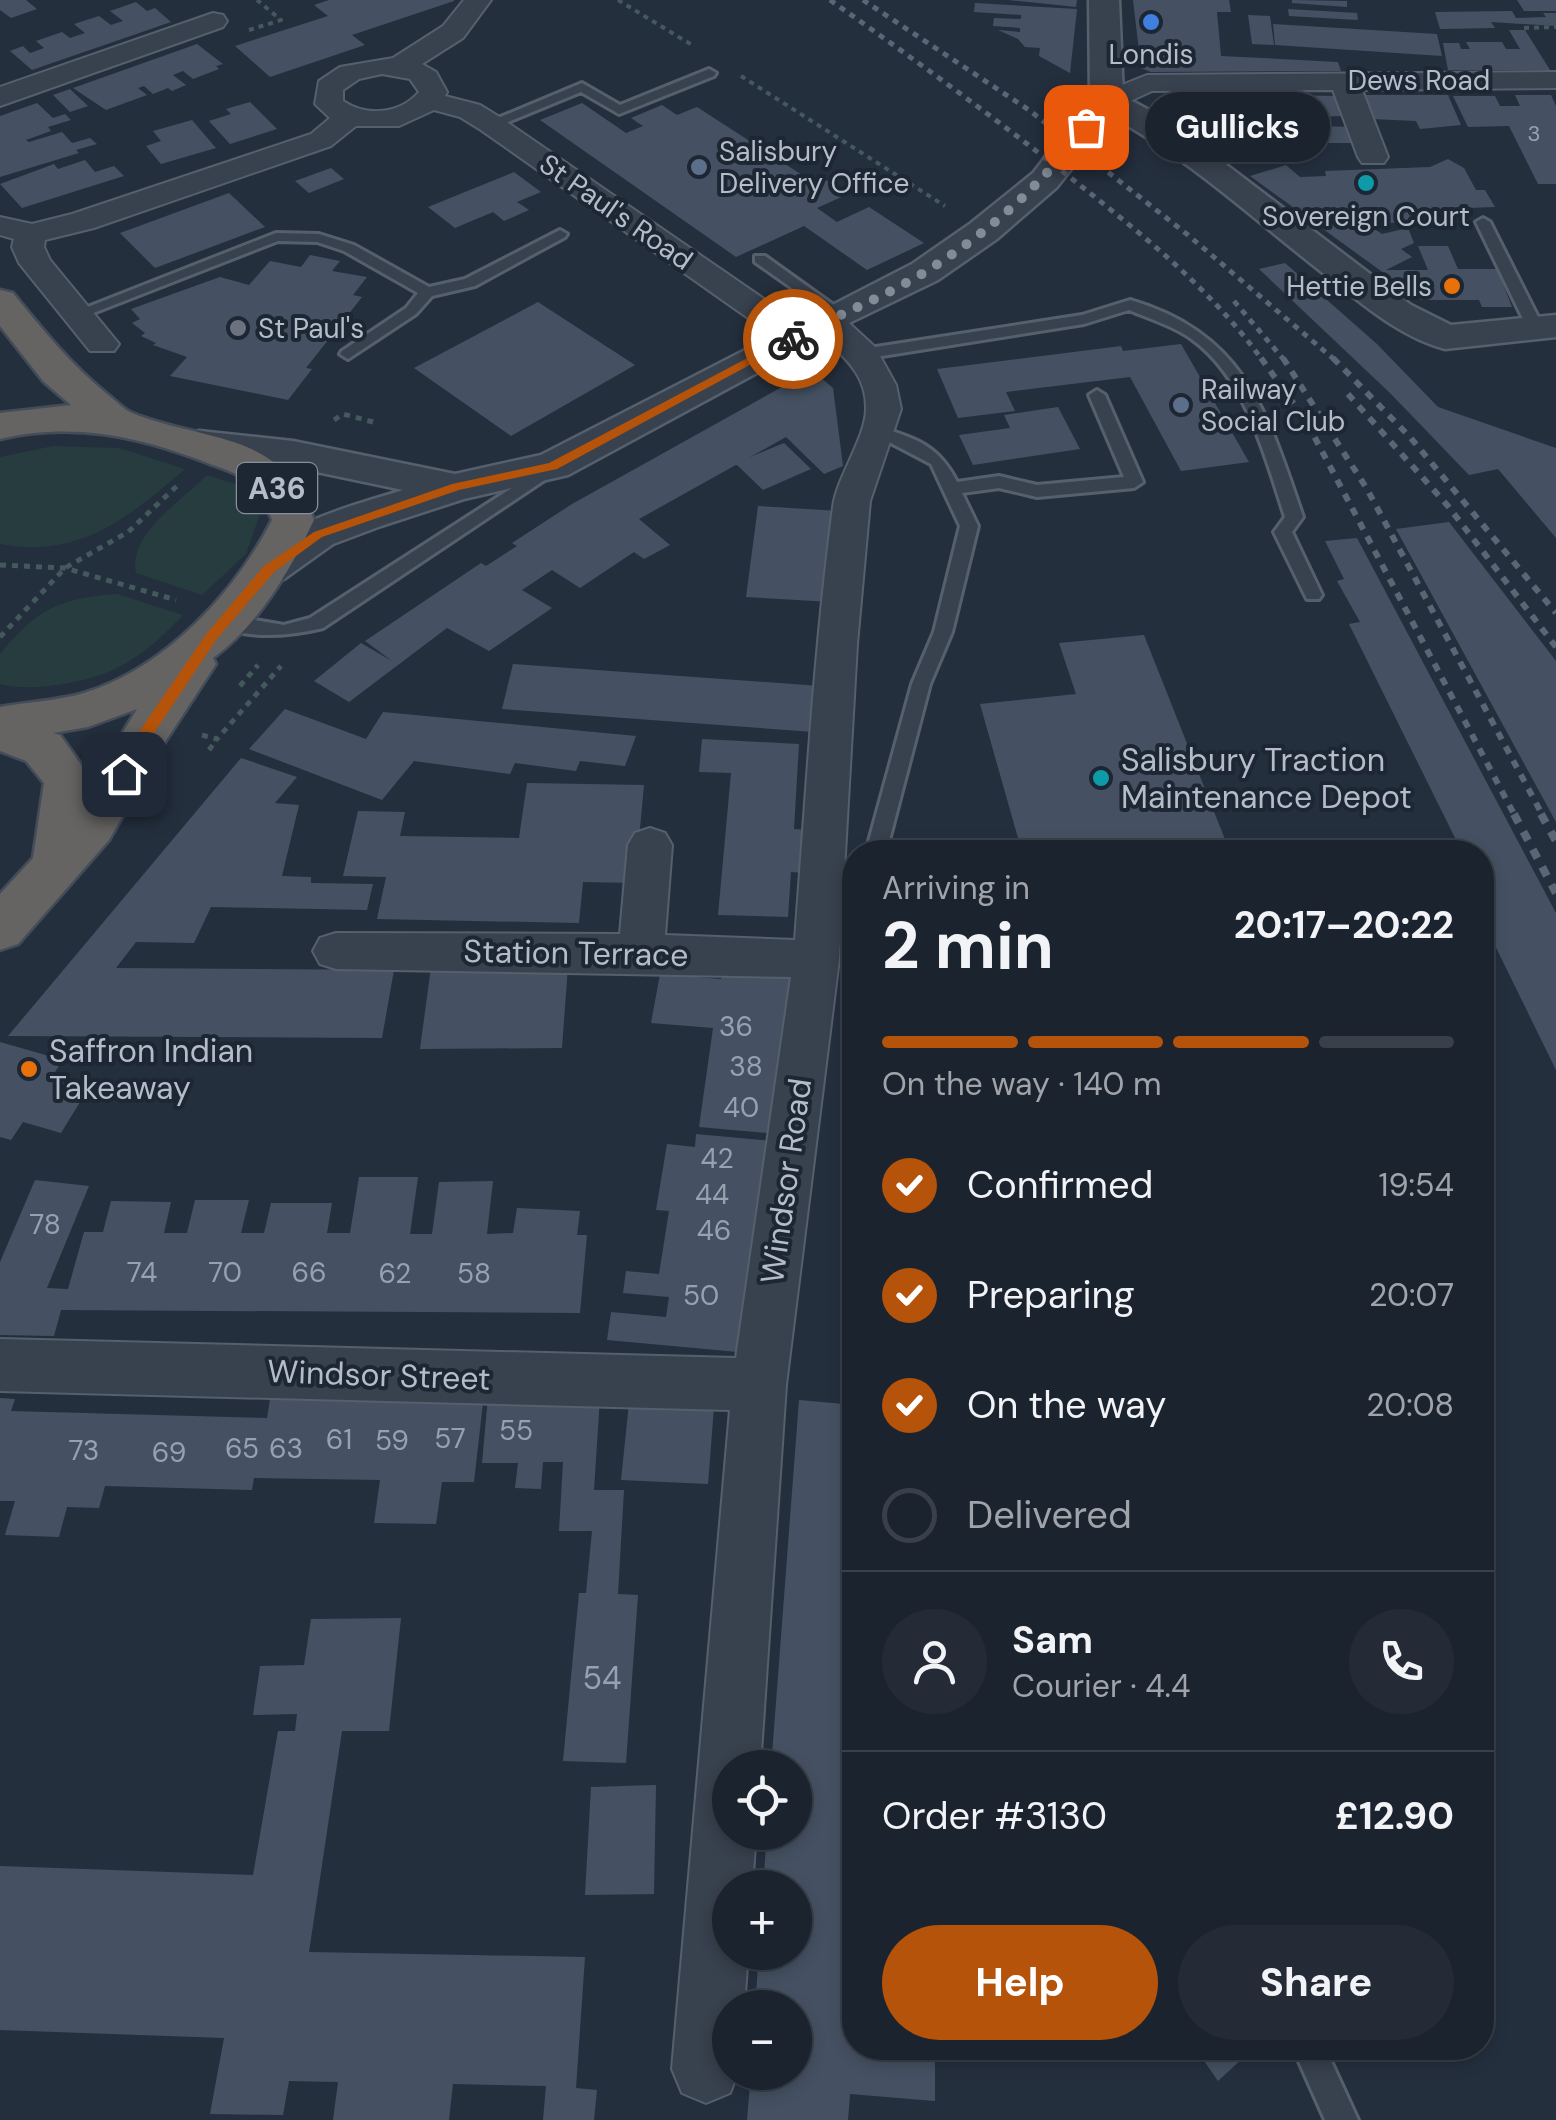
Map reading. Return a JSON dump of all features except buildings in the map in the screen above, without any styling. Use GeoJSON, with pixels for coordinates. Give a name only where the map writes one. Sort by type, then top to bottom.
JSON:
{"type":"FeatureCollection","features":[{"type":"Feature","properties":{"kind":"highway","name":"A36"},"geometry":{"type":"LineString","coordinates":[[0,301],[57,373],[119,424],[195,459],[259,469],[285,496],[293,520],[269,569],[208,620],[136,691],[88,710],[0,724]]}},
{"type":"Feature","properties":{"kind":"highway","name":"A36"},"geometry":{"type":"LineString","coordinates":[[0,426],[72,418],[119,424]]}},
{"type":"Feature","properties":{"kind":"highway","name":"A36"},"geometry":{"type":"LineString","coordinates":[[0,930],[91,827],[208,620]]}},
{"type":"Feature","properties":{"kind":"highway"},"geometry":{"type":"LineString","coordinates":[[0,732],[43,748],[69,780],[58,861]]}},
{"type":"Feature","properties":{"kind":"street"},"geometry":{"type":"LineString","coordinates":[[398,66],[424,75],[433,92],[428,100],[394,117],[349,117],[329,104],[330,88],[350,73],[398,66],[453,32],[478,0]]}},
{"type":"Feature","properties":{"kind":"street"},"geometry":{"type":"LineString","coordinates":[[269,569],[318,534],[456,487],[553,466],[925,272],[984,231],[1045,180],[1106,101],[1104,0]]}},
{"type":"Feature","properties":{"kind":"street"},"geometry":{"type":"LineString","coordinates":[[0,96],[212,21]]}},
{"type":"Feature","properties":{"kind":"street"},"geometry":{"type":"LineString","coordinates":[[1298,54],[1431,62],[1437,79]]}},
{"type":"Feature","properties":{"kind":"street"},"geometry":{"type":"LineString","coordinates":[[1344,81],[1374,157]]}},
{"type":"Feature","properties":{"kind":"street","name":"Dews Road"},"geometry":{"type":"LineString","coordinates":[[1106,101],[1147,82],[1556,81]]}},
{"type":"Feature","properties":{"kind":"street","name":"St Paul's Road"},"geometry":{"type":"LineString","coordinates":[[428,100],[470,111],[820,324]]}},
{"type":"Feature","properties":{"kind":"street"},"geometry":{"type":"LineString","coordinates":[[1106,101],[1148,123],[1195,156],[1398,312],[1445,337],[1546,328]]}},
{"type":"Feature","properties":{"kind":"street"},"geometry":{"type":"LineString","coordinates":[[102,344],[36,262],[15,229],[82,221],[320,140],[349,117]]}},
{"type":"Feature","properties":{"kind":"street","name":"Windsor Road"},"geometry":{"type":"LineString","coordinates":[[706,2068],[759,1386],[816,959],[837,644],[852,501],[878,432],[883,398],[863,354],[820,324]]}},
{"type":"Feature","properties":{"kind":"street"},"geometry":{"type":"LineString","coordinates":[[195,459],[293,454],[456,487]]}},
{"type":"Feature","properties":{"kind":"street"},"geometry":{"type":"LineString","coordinates":[[641,953],[650,844]]}},
{"type":"Feature","properties":{"kind":"street","name":"Station Terrace"},"geometry":{"type":"LineString","coordinates":[[336,951],[641,953],[816,959]]}},
{"type":"Feature","properties":{"kind":"street","name":"Windsor Street"},"geometry":{"type":"LineString","coordinates":[[0,1366],[759,1386]]}},
{"type":"Feature","properties":{"kind":"lane"},"geometry":{"type":"LineString","coordinates":[[492,124],[582,87],[619,110],[709,73]]}},
{"type":"Feature","properties":{"kind":"lane"},"geometry":{"type":"LineString","coordinates":[[1483,222],[1546,328]]}},
{"type":"Feature","properties":{"kind":"lane"},"geometry":{"type":"LineString","coordinates":[[348,354],[411,312],[427,292],[470,283],[560,234]]}},
{"type":"Feature","properties":{"kind":"lane"},"geometry":{"type":"LineString","coordinates":[[78,314],[276,237],[309,236],[349,248],[427,292]]}},
{"type":"Feature","properties":{"kind":"lane"},"geometry":{"type":"LineString","coordinates":[[760,260],[820,324]]}},
{"type":"Feature","properties":{"kind":"lane"},"geometry":{"type":"LineString","coordinates":[[863,354],[1084,319],[1130,305],[1195,334],[1219,354],[1265,432],[1294,517],[1283,532],[1313,596]]}},
{"type":"Feature","properties":{"kind":"lane"},"geometry":{"type":"LineString","coordinates":[[954,488],[1000,482],[1037,491],[1134,482],[1097,395]]}},
{"type":"Feature","properties":{"kind":"lane"},"geometry":{"type":"LineString","coordinates":[[878,432],[938,460],[969,526],[942,632],[922,684],[879,840]]}},
{"type":"Feature","properties":{"kind":"lane"},"geometry":{"type":"LineString","coordinates":[[208,620],[284,631],[316,623],[553,466]]}},
{"type":"Feature","properties":{"kind":"lane"},"geometry":{"type":"LineString","coordinates":[[1314,2060],[1342,2120]]}},
{"type":"Feature","properties":{"kind":"path"},"geometry":{"type":"LineString","coordinates":[[618,0],[696,48]]}},
{"type":"Feature","properties":{"kind":"path"},"geometry":{"type":"LineString","coordinates":[[1524,28],[1556,28]]}},
{"type":"Feature","properties":{"kind":"path"},"geometry":{"type":"LineString","coordinates":[[727,67],[984,231]]}},
{"type":"Feature","properties":{"kind":"path"},"geometry":{"type":"LineString","coordinates":[[0,637],[65,568],[128,532],[195,459]]}},
{"type":"Feature","properties":{"kind":"path"},"geometry":{"type":"LineString","coordinates":[[0,565],[65,568],[208,620]]}},
{"type":"Feature","properties":{"kind":"path"},"geometry":{"type":"LineString","coordinates":[[232,695],[265,656]]}},
{"type":"Feature","properties":{"kind":"path"},"geometry":{"type":"LineString","coordinates":[[209,750],[284,663]]}},
{"type":"Feature","properties":{"kind":"path"},"geometry":{"type":"LineString","coordinates":[[210,721],[198,734],[217,739]]}},
{"type":"Feature","properties":{"kind":"green space"},"geometry":{"type":"Polygon","coordinates":[[[53,446],[119,448],[185,469],[123,518],[79,540],[29,547],[0,544],[0,457],[53,446]]]}},
{"type":"Feature","properties":{"kind":"green space"},"geometry":{"type":"Polygon","coordinates":[[[207,475],[242,486],[260,514],[246,554],[202,595],[136,573],[140,544],[148,531],[207,475]]]}},
{"type":"Feature","properties":{"kind":"green space"},"geometry":{"type":"Polygon","coordinates":[[[117,594],[183,615],[143,652],[104,674],[42,687],[0,684],[0,654],[38,616],[64,603],[117,594]]]}},
{"type":"Feature","properties":{"kind":"railway"},"geometry":{"type":"LineString","coordinates":[[830,0],[985,112],[1127,223],[1199,287],[1263,361]]}},
{"type":"Feature","properties":{"kind":"railway"},"geometry":{"type":"LineString","coordinates":[[863,0],[1029,110],[1188,235],[1336,361]]}},
{"type":"Feature","properties":{"kind":"railway"},"geometry":{"type":"LineString","coordinates":[[1234,301],[1285,361]]}},
{"type":"Feature","properties":{"kind":"railway"},"geometry":{"type":"LineString","coordinates":[[1261,358],[1306,421],[1515,816]]}},
{"type":"Feature","properties":{"kind":"railway"},"geometry":{"type":"LineString","coordinates":[[1285,361],[1367,489],[1543,816]]}},
{"type":"Feature","properties":{"kind":"railway"},"geometry":{"type":"LineString","coordinates":[[1336,361],[1410,437],[1556,613]]}},
{"type":"Feature","properties":{"kind":"railway"},"geometry":{"type":"LineString","coordinates":[[1348,394],[1448,506],[1556,647]]}},
{"type":"Feature","properties":{"kind":"railway"},"geometry":{"type":"LineString","coordinates":[[1514,814],[1556,893]]}},
{"type":"Feature","properties":{"kind":"railway"},"geometry":{"type":"LineString","coordinates":[[1541,814],[1556,841]]}},
{"type":"Feature","properties":{"kind":"way so far"},"geometry":{"type":"LineString","coordinates":[[793,339],[925,272],[974,238],[1045,180],[1086,127]]}},
{"type":"Feature","properties":{"kind":"place","name":"Londis"},"geometry":{"type":"Point","coordinates":[1151,22]}},
{"type":"Feature","properties":{"kind":"place","name":"Gullicks"},"geometry":{"type":"Point","coordinates":[1086,127]}},
{"type":"Feature","properties":{"kind":"place","name":"Salisbury Delivery Office"},"geometry":{"type":"Point","coordinates":[699,167]}},
{"type":"Feature","properties":{"kind":"place","name":"Sovereign Court"},"geometry":{"type":"Point","coordinates":[1366,183]}},
{"type":"Feature","properties":{"kind":"place","name":"Hettie Bells"},"geometry":{"type":"Point","coordinates":[1452,286]}},
{"type":"Feature","properties":{"kind":"place","name":"St Paul's"},"geometry":{"type":"Point","coordinates":[238,328]}},
{"type":"Feature","properties":{"kind":"place","name":"Railway Social Club"},"geometry":{"type":"Point","coordinates":[1181,405]}},
{"type":"Feature","properties":{"kind":"place","name":"Salisbury Traction Maintenance Depot"},"geometry":{"type":"Point","coordinates":[1101,778]}},
{"type":"Feature","properties":{"kind":"place","name":"Saffron Indian Takeaway"},"geometry":{"type":"Point","coordinates":[29,1069]}},
{"type":"Feature","properties":{"kind":"route"},"geometry":{"type":"LineString","coordinates":[[124,774],[148,730],[212,636],[269,569],[318,534],[456,487],[553,466],[793,339]]}}]}
